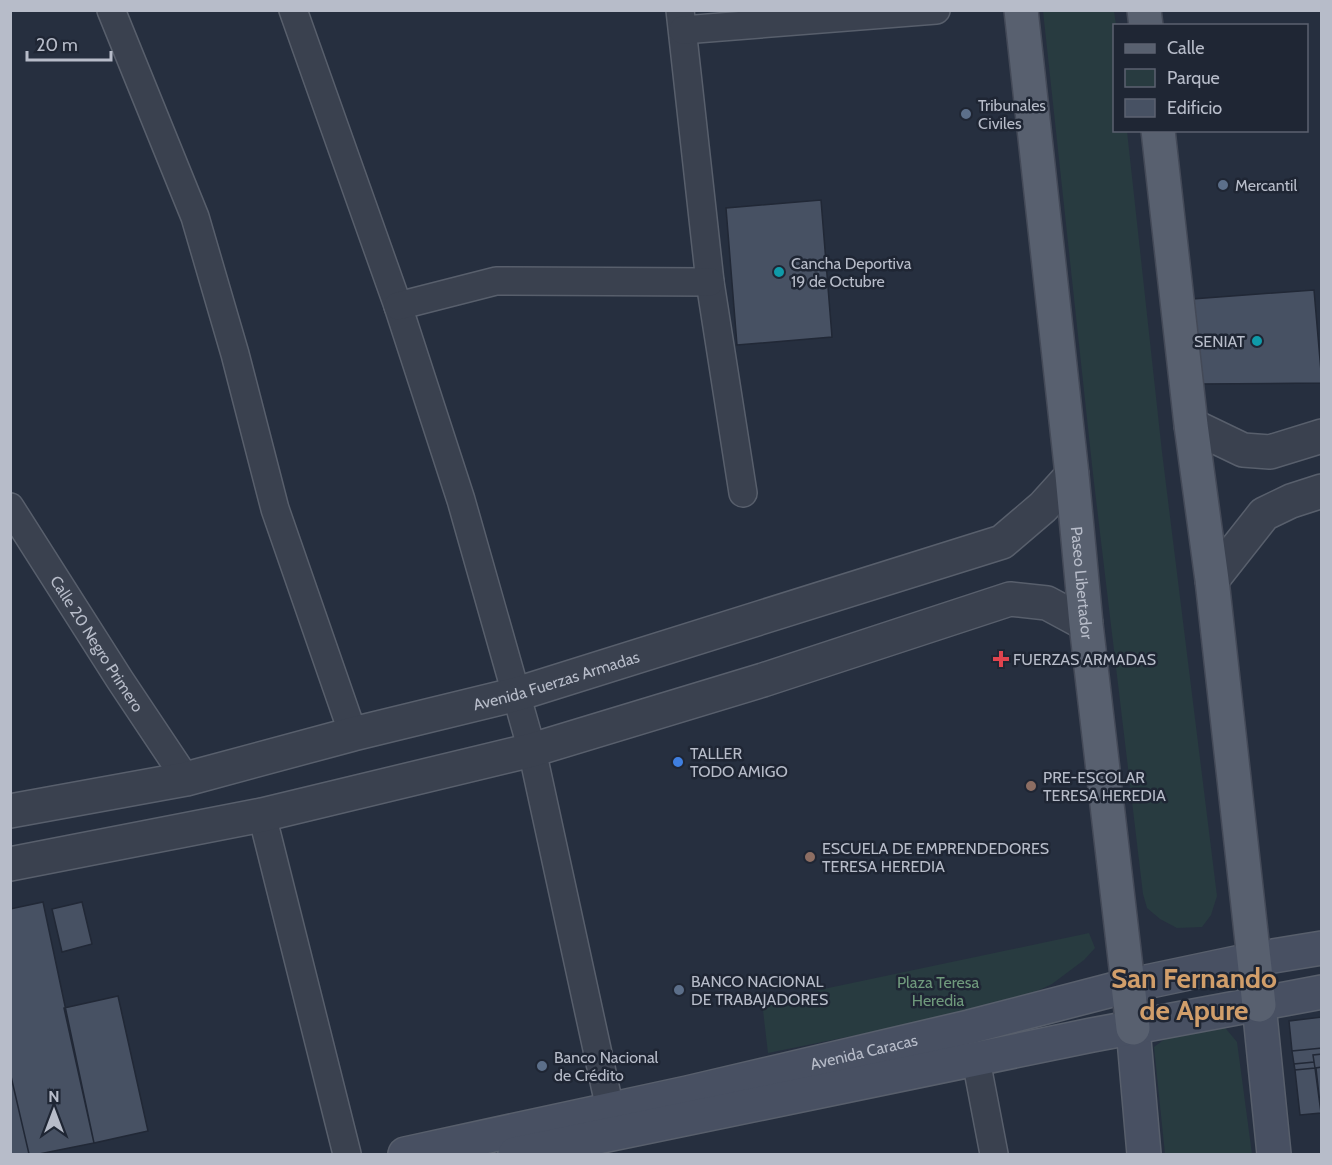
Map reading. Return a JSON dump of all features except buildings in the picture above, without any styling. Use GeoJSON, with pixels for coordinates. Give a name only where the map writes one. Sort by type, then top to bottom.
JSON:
{"type":"FeatureCollection","features":[{"type":"Feature","properties":{"kind":"main road","name":"Paseo Libertador"},"geometry":{"type":"LineString","coordinates":[[1022,10],[1086,624],[1133,1028],[1144,1155]]}},
{"type":"Feature","properties":{"kind":"main road"},"geometry":{"type":"LineString","coordinates":[[1158,132],[1255,959],[1274,1155]]}},
{"type":"Feature","properties":{"kind":"main road","name":"Avenida Caracas"},"geometry":{"type":"LineString","coordinates":[[405,1155],[969,1027],[1127,986],[1255,959],[1322,948]]}},
{"type":"Feature","properties":{"kind":"main road","name":"Avenida Caracas"},"geometry":{"type":"LineString","coordinates":[[515,1155],[1133,1028],[1322,993]]}},
{"type":"Feature","properties":{"kind":"street"},"geometry":{"type":"LineString","coordinates":[[111,10],[195,217],[235,354],[275,509],[353,734]]}},
{"type":"Feature","properties":{"kind":"street"},"geometry":{"type":"LineString","coordinates":[[293,10],[398,306],[461,500],[517,694],[532,750],[610,1109]]}},
{"type":"Feature","properties":{"kind":"street"},"geometry":{"type":"LineString","coordinates":[[743,493],[710,282],[682,20],[936,10]]}},
{"type":"Feature","properties":{"kind":"street"},"geometry":{"type":"LineString","coordinates":[[398,306],[496,281],[710,282]]}},
{"type":"Feature","properties":{"kind":"street"},"geometry":{"type":"LineString","coordinates":[[1191,425],[1243,450],[1270,452],[1322,436]]}},
{"type":"Feature","properties":{"kind":"street","name":"Avenida Fuerzas Armadas"},"geometry":{"type":"LineString","coordinates":[[10,811],[186,778],[517,694],[1002,543],[1043,507],[1072,476]]}},
{"type":"Feature","properties":{"kind":"street"},"geometry":{"type":"LineString","coordinates":[[1212,580],[1264,514],[1291,501],[1322,491]]}},
{"type":"Feature","properties":{"kind":"street","name":"Calle 20 Negro Primero"},"geometry":{"type":"LineString","coordinates":[[10,507],[120,680],[186,778]]}},
{"type":"Feature","properties":{"kind":"street"},"geometry":{"type":"LineString","coordinates":[[10,864],[262,815],[532,750],[763,680],[1010,599],[1047,603],[1086,624]]}},
{"type":"Feature","properties":{"kind":"street"},"geometry":{"type":"LineString","coordinates":[[262,815],[347,1155]]}},
{"type":"Feature","properties":{"kind":"street"},"geometry":{"type":"LineString","coordinates":[[976,1060],[994,1155]]}},
{"type":"Feature","properties":{"kind":"green space"},"geometry":{"type":"Polygon","coordinates":[[[1043,11],[1114,11],[1116,24],[1113,24],[1113,132],[1127,132],[1162,452],[1217,896],[1211,915],[1202,927],[1177,928],[1160,919],[1147,908],[1143,894],[1093,474],[1043,11]]]}},
{"type":"Feature","properties":{"kind":"green space","name":"Plaza Teresa Heredia"},"geometry":{"type":"Polygon","coordinates":[[[1089,933],[1095,948],[1084,960],[1052,984],[1027,996],[946,1017],[768,1053],[762,1002],[1089,933]]]}},
{"type":"Feature","properties":{"kind":"green space"},"geometry":{"type":"Polygon","coordinates":[[[1222,1024],[1237,1042],[1252,1154],[1165,1154],[1154,1047],[1173,1033],[1222,1024]]]}},
{"type":"Feature","properties":{"kind":"place","name":"Tribunales Civiles"},"geometry":{"type":"Point","coordinates":[966,114]}},
{"type":"Feature","properties":{"kind":"place","name":"Mercantil"},"geometry":{"type":"Point","coordinates":[1223,185]}},
{"type":"Feature","properties":{"kind":"place","name":"Cancha Deportiva 19 de Octubre"},"geometry":{"type":"Point","coordinates":[779,272]}},
{"type":"Feature","properties":{"kind":"place","name":"SENIAT"},"geometry":{"type":"Point","coordinates":[1257,341]}},
{"type":"Feature","properties":{"kind":"place","name":"FUERZAS ARMADAS"},"geometry":{"type":"Point","coordinates":[1001,659]}},
{"type":"Feature","properties":{"kind":"place","name":"TALLER TODO AMIGO"},"geometry":{"type":"Point","coordinates":[678,762]}},
{"type":"Feature","properties":{"kind":"place","name":"PRE-ESCOLAR TERESA HEREDIA"},"geometry":{"type":"Point","coordinates":[1031,786]}},
{"type":"Feature","properties":{"kind":"place","name":"ESCUELA DE EMPRENDEDORES TERESA HEREDIA"},"geometry":{"type":"Point","coordinates":[810,857]}},
{"type":"Feature","properties":{"kind":"place","name":"BANCO NACIONAL DE TRABAJADORES"},"geometry":{"type":"Point","coordinates":[679,990]}},
{"type":"Feature","properties":{"kind":"place","name":"Banco Nacional de Crédito"},"geometry":{"type":"Point","coordinates":[542,1066]}},
{"type":"Feature","properties":{"kind":"district","name":"San Fernando de Apure"},"geometry":{"type":"Point","coordinates":[1194,994]}}]}
